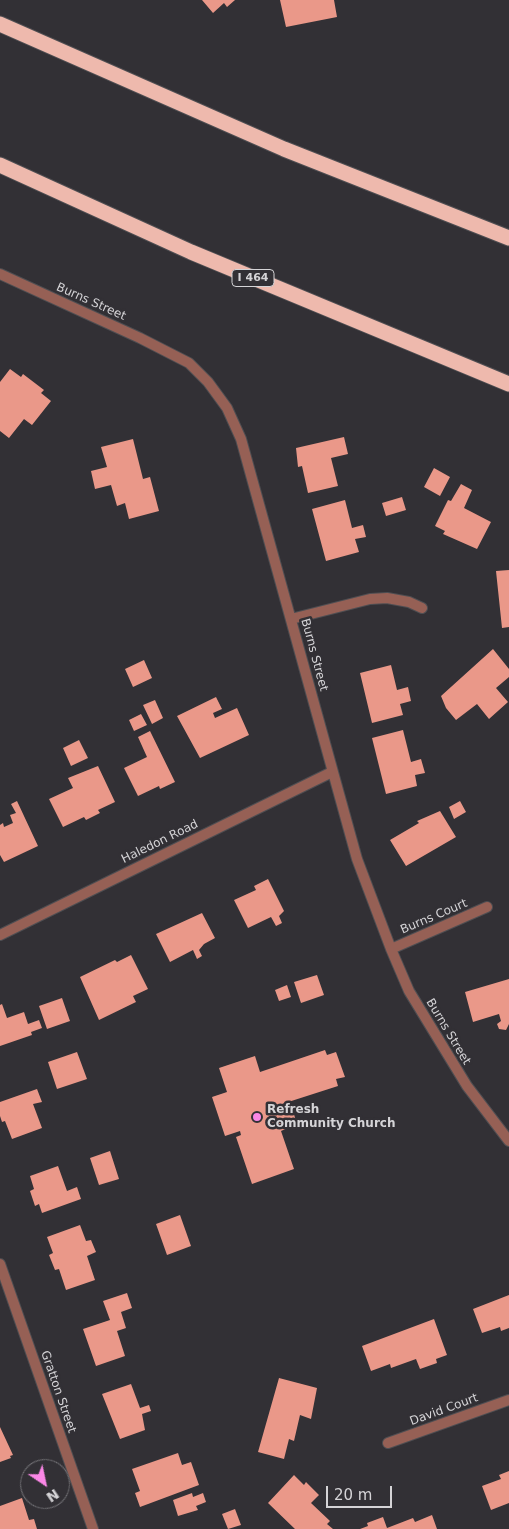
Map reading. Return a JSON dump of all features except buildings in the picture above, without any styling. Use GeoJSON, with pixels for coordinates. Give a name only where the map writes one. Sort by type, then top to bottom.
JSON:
{"type":"FeatureCollection","features":[{"type":"Feature","properties":{"kind":"highway"},"geometry":{"type":"LineString","coordinates":[[0,24],[284,149],[509,238]]}},
{"type":"Feature","properties":{"kind":"highway","name":"I 464"},"geometry":{"type":"LineString","coordinates":[[0,165],[191,252],[509,384]]}},
{"type":"Feature","properties":{"kind":"street","name":"Burns Street"},"geometry":{"type":"LineString","coordinates":[[0,274],[140,338],[189,363],[208,382],[227,408],[241,439],[357,859],[391,949],[409,992],[466,1086],[509,1141]]}},
{"type":"Feature","properties":{"kind":"street"},"geometry":{"type":"LineString","coordinates":[[291,619],[370,599],[387,598],[409,602],[422,608]]}},
{"type":"Feature","properties":{"kind":"street","name":"Haledon Road"},"geometry":{"type":"LineString","coordinates":[[0,935],[332,772]]}},
{"type":"Feature","properties":{"kind":"street","name":"Burns Court"},"geometry":{"type":"LineString","coordinates":[[391,949],[487,908]]}},
{"type":"Feature","properties":{"kind":"street","name":"Gratton Street"},"geometry":{"type":"LineString","coordinates":[[0,1264],[4,1287],[92,1529]]}},
{"type":"Feature","properties":{"kind":"street","name":"David Court"},"geometry":{"type":"LineString","coordinates":[[388,1443],[509,1400]]}},
{"type":"Feature","properties":{"kind":"place","name":"Refresh Community Church"},"geometry":{"type":"Point","coordinates":[257,1117]}}]}
